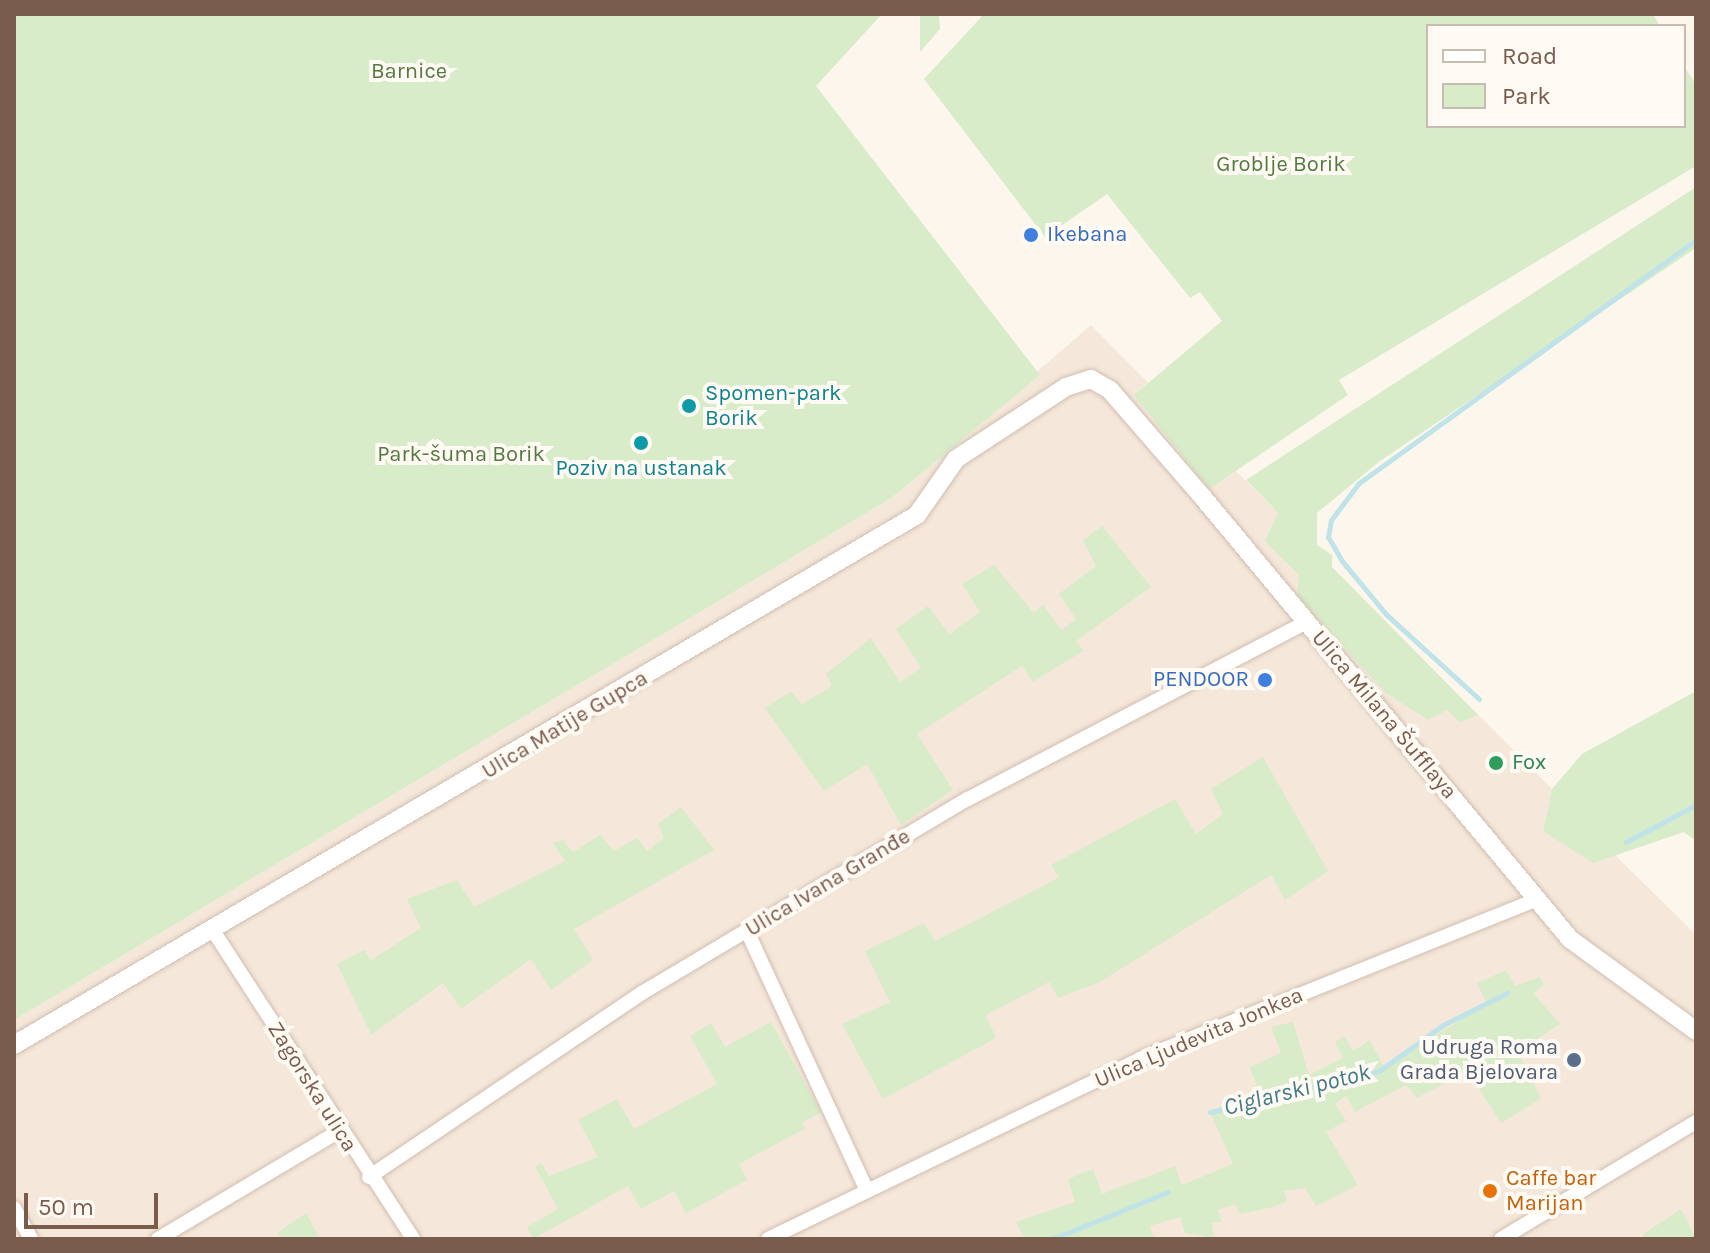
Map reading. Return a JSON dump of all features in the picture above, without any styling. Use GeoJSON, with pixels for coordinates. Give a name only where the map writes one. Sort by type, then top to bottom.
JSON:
{"type":"FeatureCollection","features":[{"type":"Feature","properties":{"kind":"street","name":"Ulica Milana Šufflaya"},"geometry":{"type":"LineString","coordinates":[[1091,379],[1110,390],[1570,939],[1696,1031]]}},
{"type":"Feature","properties":{"kind":"street","name":"Ulica Matije Gupca"},"geometry":{"type":"LineString","coordinates":[[14,1045],[214,932],[917,515],[956,459],[1066,387],[1091,379]]}},
{"type":"Feature","properties":{"kind":"street","name":"Ulica Ivana Granđe"},"geometry":{"type":"LineString","coordinates":[[369,1177],[747,931],[968,799],[1307,622]]}},
{"type":"Feature","properties":{"kind":"street","name":"Ulica Ljudevita Jonkea"},"geometry":{"type":"LineString","coordinates":[[768,1239],[1140,1059],[1538,899]]}},
{"type":"Feature","properties":{"kind":"street"},"geometry":{"type":"LineString","coordinates":[[747,931],[867,1191]]}},
{"type":"Feature","properties":{"kind":"street","name":"Zagorska ulica"},"geometry":{"type":"LineString","coordinates":[[214,932],[339,1131],[413,1239]]}},
{"type":"Feature","properties":{"kind":"street"},"geometry":{"type":"LineString","coordinates":[[1501,1239],[1696,1122]]}},
{"type":"Feature","properties":{"kind":"street"},"geometry":{"type":"LineString","coordinates":[[158,1239],[339,1131]]}},
{"type":"Feature","properties":{"kind":"street"},"geometry":{"type":"LineString","coordinates":[[14,1208],[31,1239]]}},
{"type":"Feature","properties":{"kind":"shaded area"},"geometry":{"type":"Polygon","coordinates":[[[1091,325],[1552,789],[1543,831],[1601,858],[1611,851],[1696,935],[1696,1239],[14,1239],[14,1020],[890,499],[1091,325]]]}},
{"type":"Feature","properties":{"kind":"green space"},"geometry":{"type":"Polygon","coordinates":[[[14,14],[882,14],[816,86],[1040,375],[890,499],[14,1020],[14,14]]]}},
{"type":"Feature","properties":{"kind":"green space"},"geometry":{"type":"Polygon","coordinates":[[[920,14],[939,14],[940,29],[920,52],[920,14]]]}},
{"type":"Feature","properties":{"kind":"green space","name":"Groblje Borik"},"geometry":{"type":"Polygon","coordinates":[[[984,14],[1653,14],[1659,24],[1426,24],[1426,128],[1686,128],[1686,69],[1696,85],[1696,166],[1339,380],[1348,395],[1209,489],[1134,395],[1222,321],[1200,292],[1190,298],[1107,194],[1045,237],[924,79],[984,14]]]}},
{"type":"Feature","properties":{"kind":"green space"},"geometry":{"type":"Polygon","coordinates":[[[1696,187],[1696,248],[1380,461],[1317,513],[1317,545],[1332,555],[1332,567],[1478,715],[1460,722],[1447,710],[1428,720],[1386,693],[1297,596],[1299,575],[1265,541],[1278,513],[1246,480],[1696,187]]]}},
{"type":"Feature","properties":{"kind":"green space"},"geometry":{"type":"Polygon","coordinates":[[[1102,526],[1151,587],[1076,641],[1083,651],[1033,682],[1022,666],[917,734],[953,790],[901,825],[867,764],[824,791],[765,708],[791,691],[802,704],[832,686],[826,674],[871,638],[900,682],[921,668],[896,629],[928,606],[949,634],[980,612],[962,584],[994,565],[1034,613],[1043,605],[1061,630],[1076,619],[1059,594],[1096,566],[1083,540],[1102,526]]]}},
{"type":"Feature","properties":{"kind":"green space"},"geometry":{"type":"Polygon","coordinates":[[[1696,691],[1696,841],[1684,832],[1593,863],[1543,831],[1552,789],[1582,754],[1696,691]]]}},
{"type":"Feature","properties":{"kind":"green space"},"geometry":{"type":"Polygon","coordinates":[[[1263,757],[1328,871],[1285,900],[1271,875],[1100,982],[1058,998],[1049,982],[986,1015],[996,1038],[883,1099],[842,1024],[890,1002],[865,951],[924,923],[935,941],[1059,877],[1051,865],[1175,799],[1196,834],[1223,814],[1211,789],[1263,757]]]}},
{"type":"Feature","properties":{"kind":"green space"},"geometry":{"type":"Polygon","coordinates":[[[681,807],[714,850],[574,929],[593,960],[551,990],[531,959],[461,1009],[443,983],[371,1035],[337,964],[364,950],[371,960],[421,928],[407,899],[457,880],[474,907],[565,861],[553,843],[563,840],[573,852],[600,835],[614,851],[637,838],[647,851],[664,838],[658,824],[681,807]]]}},
{"type":"Feature","properties":{"kind":"green space"},"geometry":{"type":"Polygon","coordinates":[[[1506,970],[1515,986],[1539,977],[1544,984],[1534,994],[1560,1024],[1518,1052],[1541,1098],[1501,1123],[1468,1071],[1417,1098],[1406,1085],[1355,1112],[1346,1096],[1335,1104],[1346,1121],[1326,1132],[1358,1185],[1316,1206],[1305,1188],[1284,1191],[1287,1202],[1273,1207],[1240,1214],[1235,1204],[1218,1210],[1222,1222],[1212,1223],[1214,1238],[1185,1233],[1180,1217],[1150,1226],[1154,1239],[1025,1239],[1016,1222],[1075,1202],[1068,1179],[1093,1169],[1102,1194],[1175,1166],[1182,1185],[1233,1164],[1210,1112],[1260,1096],[1250,1067],[1281,1053],[1271,1027],[1293,1022],[1309,1075],[1343,1058],[1335,1042],[1344,1036],[1353,1051],[1370,1040],[1384,1067],[1487,1004],[1477,983],[1506,970]]]}},
{"type":"Feature","properties":{"kind":"green space"},"geometry":{"type":"Polygon","coordinates":[[[771,1022],[821,1112],[801,1123],[806,1128],[739,1164],[747,1180],[686,1213],[674,1191],[641,1209],[628,1186],[533,1239],[527,1227],[558,1209],[535,1166],[541,1163],[549,1176],[598,1157],[578,1120],[617,1099],[634,1129],[717,1084],[690,1036],[711,1023],[725,1047],[771,1022]]]}},
{"type":"Feature","properties":{"kind":"green space"},"geometry":{"type":"Polygon","coordinates":[[[1681,1209],[1696,1239],[1640,1239],[1645,1233],[1681,1209]]]}},
{"type":"Feature","properties":{"kind":"green space"},"geometry":{"type":"Polygon","coordinates":[[[306,1213],[320,1239],[282,1239],[278,1232],[306,1213]]]}},
{"type":"Feature","properties":{"kind":"waterway"},"geometry":{"type":"LineString","coordinates":[[1479,699],[1386,614],[1342,561],[1328,537],[1331,520],[1359,483],[1696,240]]}},
{"type":"Feature","properties":{"kind":"waterway","name":"Ciglarski potok"},"geometry":{"type":"LineString","coordinates":[[1626,842],[1696,805]]}},
{"type":"Feature","properties":{"kind":"waterway","name":"Ciglarski potok"},"geometry":{"type":"LineString","coordinates":[[1210,1112],[1379,1071],[1443,1025],[1507,993]]}},
{"type":"Feature","properties":{"kind":"waterway","name":"Ciglarski potok"},"geometry":{"type":"LineString","coordinates":[[1052,1239],[1168,1192]]}},
{"type":"Feature","properties":{"kind":"place","name":"Ikebana"},"geometry":{"type":"Point","coordinates":[1031,235]}},
{"type":"Feature","properties":{"kind":"place","name":"Spomen-park Borik"},"geometry":{"type":"Point","coordinates":[689,406]}},
{"type":"Feature","properties":{"kind":"place","name":"Poziv na ustanak"},"geometry":{"type":"Point","coordinates":[641,443]}},
{"type":"Feature","properties":{"kind":"place","name":"PENDOOR"},"geometry":{"type":"Point","coordinates":[1265,680]}},
{"type":"Feature","properties":{"kind":"place","name":"Fox"},"geometry":{"type":"Point","coordinates":[1496,763]}},
{"type":"Feature","properties":{"kind":"place","name":"Udruga Roma Grada Bjelovara"},"geometry":{"type":"Point","coordinates":[1574,1060]}},
{"type":"Feature","properties":{"kind":"place","name":"Caffe bar Marijan"},"geometry":{"type":"Point","coordinates":[1490,1191]}},
{"type":"Feature","properties":{"kind":"park label","name":"Barnice"},"geometry":{"type":"Point","coordinates":[409,72]}},
{"type":"Feature","properties":{"kind":"park label","name":"Park-šuma Borik"},"geometry":{"type":"Point","coordinates":[461,455]}}]}
